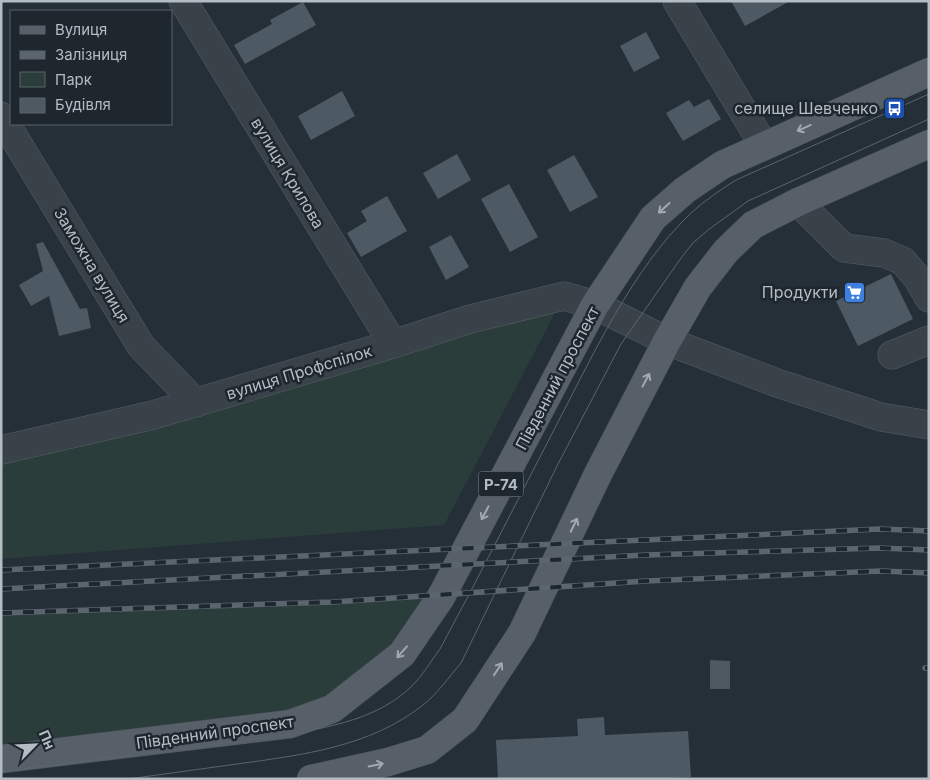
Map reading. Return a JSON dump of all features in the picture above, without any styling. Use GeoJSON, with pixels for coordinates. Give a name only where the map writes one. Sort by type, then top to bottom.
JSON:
{"type":"FeatureCollection","features":[{"type":"Feature","properties":{"kind":"main road","name":"Південний проспект"},"geometry":{"type":"LineString","coordinates":[[1,759],[290,724],[332,709],[402,654],[442,597],[595,305],[653,218],[685,190],[722,165],[929,72]]}},
{"type":"Feature","properties":{"kind":"main road"},"geometry":{"type":"LineString","coordinates":[[311,779],[388,762],[427,750],[465,720],[522,633],[598,474],[668,341],[698,287],[726,251],[753,225],[798,202],[929,144]]}},
{"type":"Feature","properties":{"kind":"street","name":"вулиця Крилова"},"geometry":{"type":"LineString","coordinates":[[183,1],[392,344]]}},
{"type":"Feature","properties":{"kind":"street"},"geometry":{"type":"LineString","coordinates":[[678,1],[764,146]]}},
{"type":"Feature","properties":{"kind":"street","name":"Заможна вулиця"},"geometry":{"type":"LineString","coordinates":[[1,116],[141,346],[196,403]]}},
{"type":"Feature","properties":{"kind":"street"},"geometry":{"type":"LineString","coordinates":[[798,202],[844,248],[884,253],[903,261],[918,279],[929,298]]}},
{"type":"Feature","properties":{"kind":"street","name":"вулиця Профспілок"},"geometry":{"type":"LineString","coordinates":[[1,450],[153,415],[470,319],[564,296],[595,305],[668,341],[777,383],[872,414],[929,425]]}},
{"type":"Feature","properties":{"kind":"street"},"geometry":{"type":"LineString","coordinates":[[892,355],[929,340]]}},
{"type":"Feature","properties":{"kind":"green space"},"geometry":{"type":"Polygon","coordinates":[[[564,296],[444,525],[1,559],[1,450],[564,296]]]}},
{"type":"Feature","properties":{"kind":"green space"},"geometry":{"type":"Polygon","coordinates":[[[441,597],[332,709],[1,759],[1,613],[441,597]]]}},
{"type":"Feature","properties":{"kind":"building"},"geometry":{"type":"Polygon","coordinates":[[[731,1],[790,1],[745,26],[731,1]]]}},
{"type":"Feature","properties":{"kind":"building"},"geometry":{"type":"Polygon","coordinates":[[[303,2],[316,25],[245,64],[234,45],[272,24],[270,20],[303,2]]]}},
{"type":"Feature","properties":{"kind":"building"},"geometry":{"type":"Polygon","coordinates":[[[646,32],[660,58],[634,72],[620,46],[646,32]]]}},
{"type":"Feature","properties":{"kind":"building"},"geometry":{"type":"Polygon","coordinates":[[[342,91],[355,116],[311,140],[298,116],[342,91]]]}},
{"type":"Feature","properties":{"kind":"building"},"geometry":{"type":"Polygon","coordinates":[[[709,99],[721,119],[683,141],[666,113],[689,100],[694,107],[709,99]]]}},
{"type":"Feature","properties":{"kind":"building"},"geometry":{"type":"Polygon","coordinates":[[[457,154],[471,180],[438,199],[423,173],[457,154]]]}},
{"type":"Feature","properties":{"kind":"building"},"geometry":{"type":"Polygon","coordinates":[[[574,155],[598,197],[570,212],[547,170],[574,155]]]}},
{"type":"Feature","properties":{"kind":"building"},"geometry":{"type":"Polygon","coordinates":[[[509,184],[538,237],[510,252],[481,199],[509,184]]]}},
{"type":"Feature","properties":{"kind":"building"},"geometry":{"type":"Polygon","coordinates":[[[387,196],[407,231],[361,257],[347,233],[367,221],[361,211],[387,196]]]}},
{"type":"Feature","properties":{"kind":"building"},"geometry":{"type":"Polygon","coordinates":[[[451,235],[469,267],[446,280],[429,247],[451,235]]]}},
{"type":"Feature","properties":{"kind":"building"},"geometry":{"type":"Polygon","coordinates":[[[43,242],[80,309],[87,308],[91,328],[59,336],[49,296],[31,306],[19,285],[43,271],[36,244],[43,242]]]}},
{"type":"Feature","properties":{"kind":"building"},"geometry":{"type":"Polygon","coordinates":[[[891,274],[913,319],[858,346],[836,301],[891,274]]]}},
{"type":"Feature","properties":{"kind":"building"},"geometry":{"type":"Polygon","coordinates":[[[710,660],[730,661],[730,689],[710,689],[710,660]]]}},
{"type":"Feature","properties":{"kind":"building"},"geometry":{"type":"Polygon","coordinates":[[[604,717],[605,735],[688,731],[691,777],[653,779],[498,779],[496,740],[578,736],[577,719],[604,717]]]}},
{"type":"Feature","properties":{"kind":"tram line"},"geometry":{"type":"LineString","coordinates":[[1,772],[302,732],[353,720],[369,714],[399,697],[416,682],[440,649],[600,341],[632,286],[669,236],[695,209],[736,180],[929,94]]}},
{"type":"Feature","properties":{"kind":"tram line"},"geometry":{"type":"LineString","coordinates":[[128,779],[286,757],[334,747],[381,731],[428,701],[461,663],[557,466],[621,344],[693,243],[748,201],[929,119]]}},
{"type":"Feature","properties":{"kind":"railway"},"geometry":{"type":"LineString","coordinates":[[1,570],[880,529],[929,531]]}},
{"type":"Feature","properties":{"kind":"railway"},"geometry":{"type":"LineString","coordinates":[[1,589],[646,555],[880,548],[929,550]]}},
{"type":"Feature","properties":{"kind":"railway"},"geometry":{"type":"LineString","coordinates":[[1,613],[333,602],[646,581],[881,571],[929,573]]}},
{"type":"Feature","properties":{"kind":"place","name":"селище Шевченко"},"geometry":{"type":"Point","coordinates":[894,108]}},
{"type":"Feature","properties":{"kind":"place","name":"Продукти"},"geometry":{"type":"Point","coordinates":[854,292]}}]}
